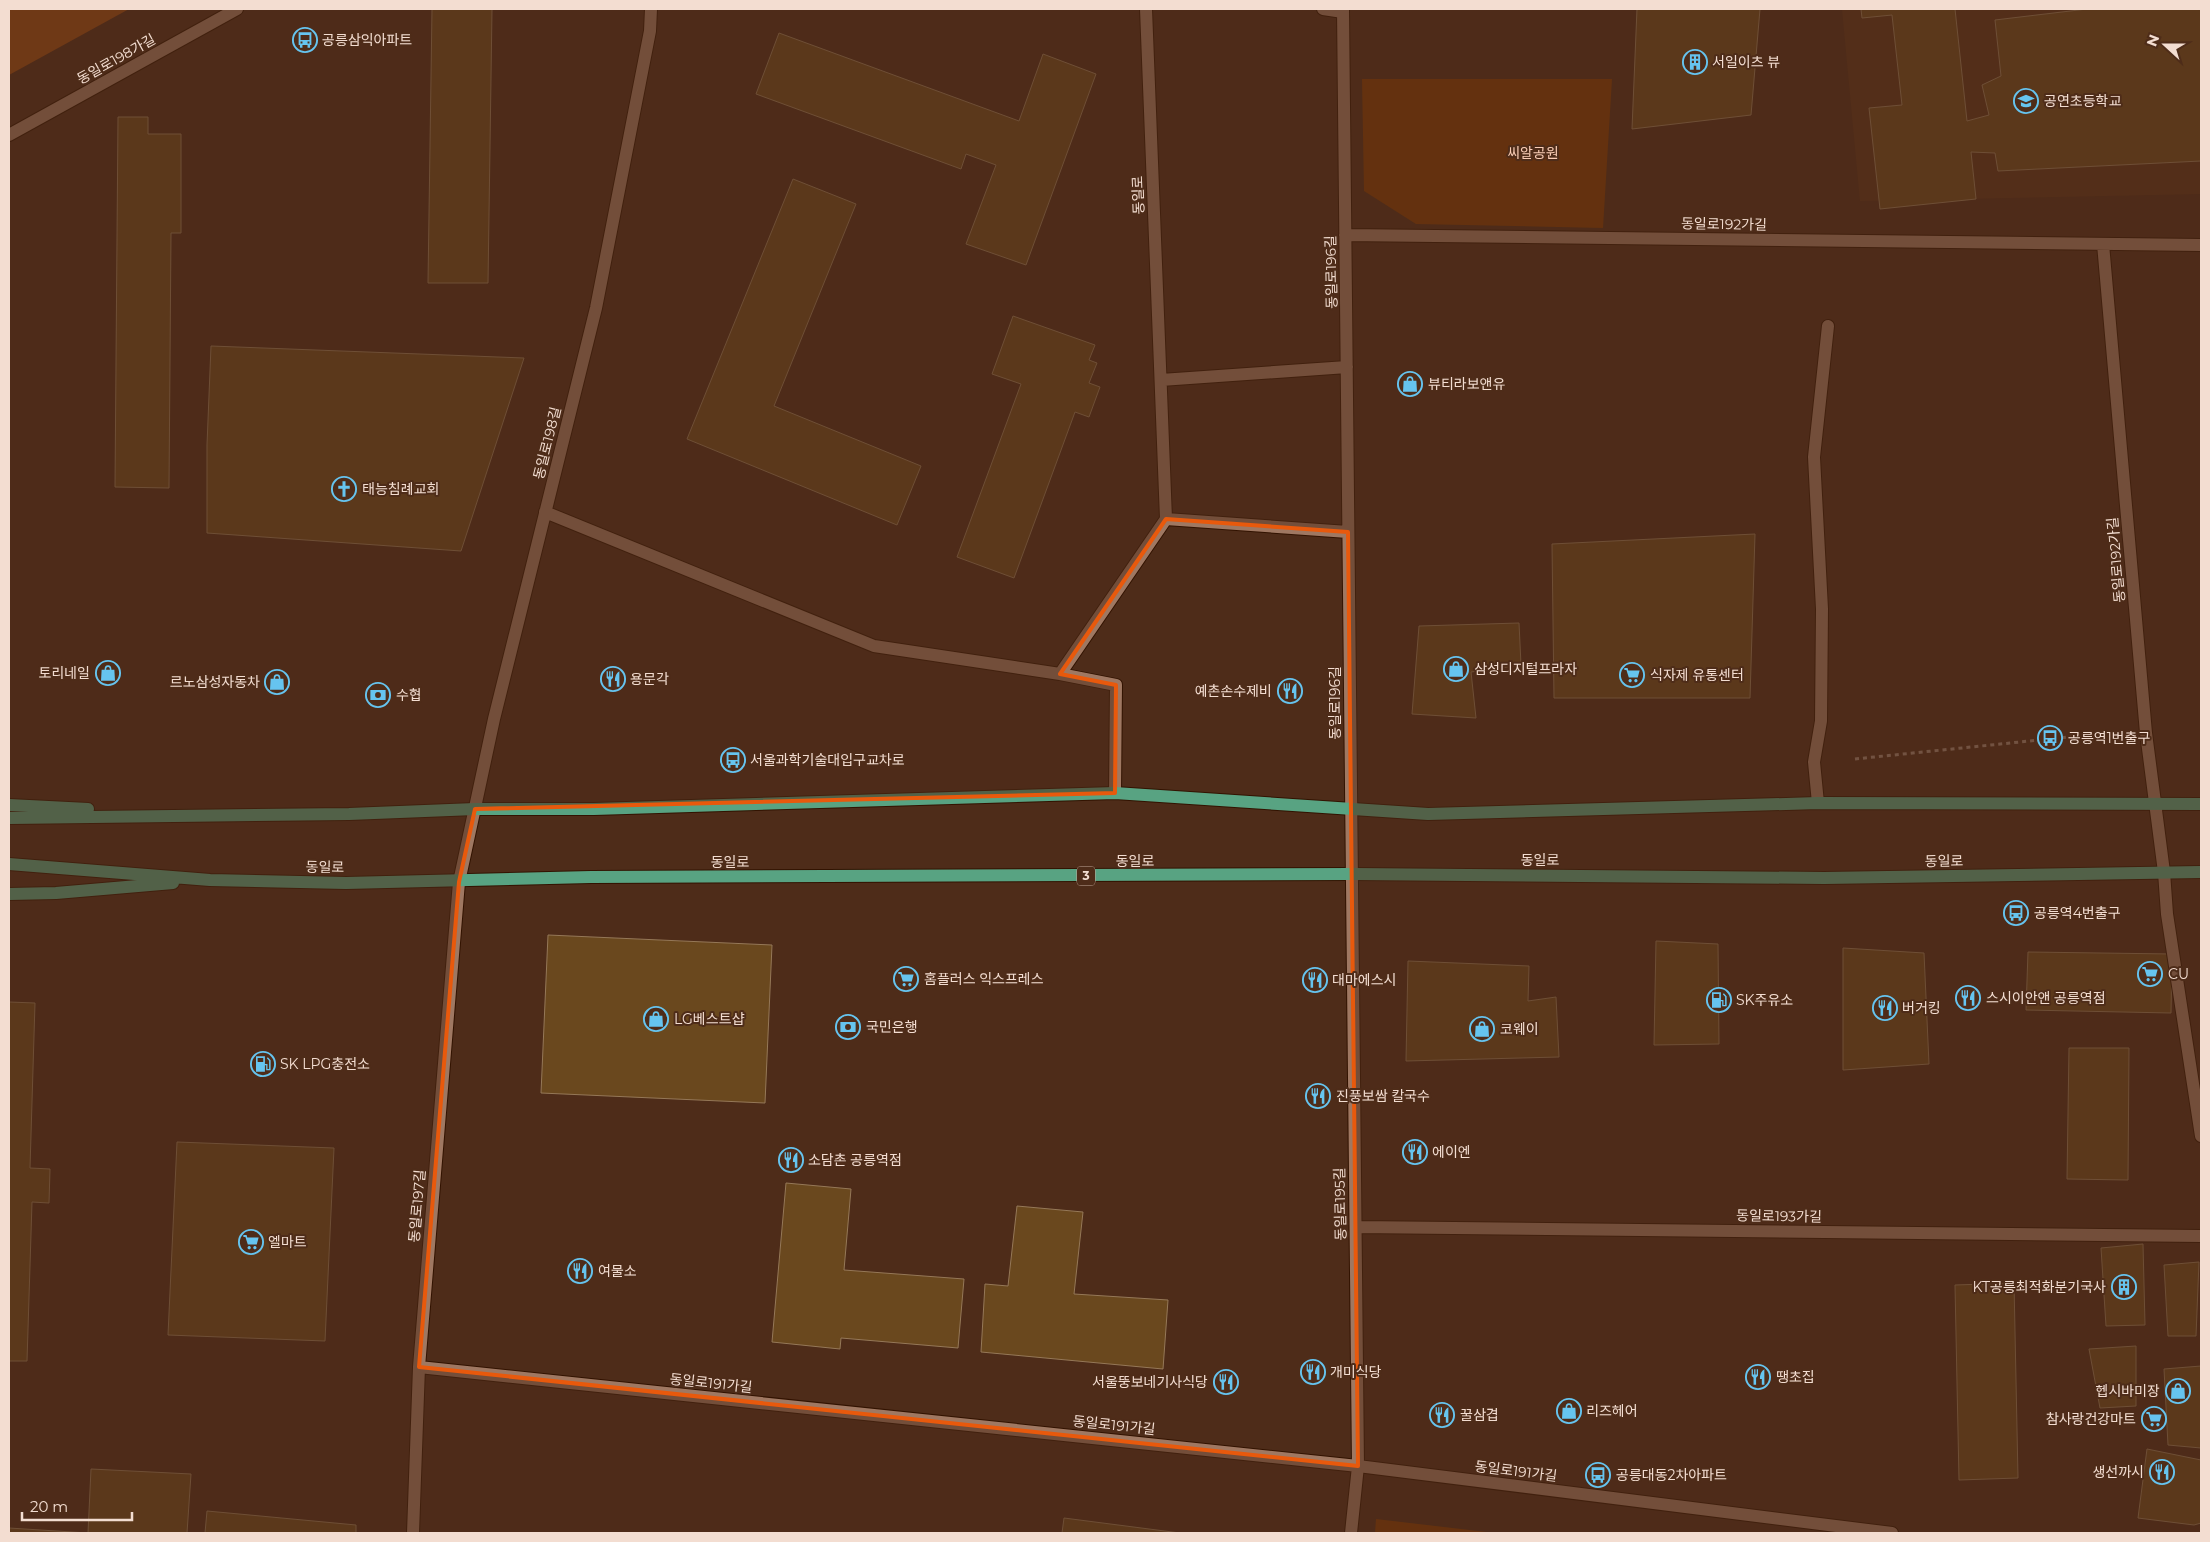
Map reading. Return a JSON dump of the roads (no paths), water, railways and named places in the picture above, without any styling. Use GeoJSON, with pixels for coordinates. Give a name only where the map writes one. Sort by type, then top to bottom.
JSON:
{"type":"FeatureCollection","features":[{"type":"Feature","properties":{"kind":"main road"},"geometry":{"type":"LineString","coordinates":[[9,818],[349,814],[475,809],[594,808],[1116,793],[1428,814],[1818,803],[2201,804]]}},
{"type":"Feature","properties":{"kind":"main road"},"geometry":{"type":"LineString","coordinates":[[9,805],[205,816]]}},
{"type":"Feature","properties":{"kind":"main road","name":"동일로"},"geometry":{"type":"LineString","coordinates":[[9,864],[210,880],[346,883],[459,882],[601,877],[1353,874],[1824,878],[2201,872]]}},
{"type":"Feature","properties":{"kind":"main road"},"geometry":{"type":"LineString","coordinates":[[9,894],[56,894],[210,880]]}},
{"type":"Feature","properties":{"kind":"street","name":"동일로198가길"},"geometry":{"type":"LineString","coordinates":[[9,135],[237,9]]}},
{"type":"Feature","properties":{"kind":"street","name":"동일로198길"},"geometry":{"type":"LineString","coordinates":[[459,882],[494,719],[596,308],[650,31],[651,9]]}},
{"type":"Feature","properties":{"kind":"street","name":"동일로"},"geometry":{"type":"LineString","coordinates":[[1146,9],[1166,519]]}},
{"type":"Feature","properties":{"kind":"street","name":"동일로196길"},"geometry":{"type":"LineString","coordinates":[[1323,9],[1343,10],[1350,810],[1353,874]]}},
{"type":"Feature","properties":{"kind":"street","name":"동일로192가길"},"geometry":{"type":"LineString","coordinates":[[1346,235],[2201,245]]}},
{"type":"Feature","properties":{"kind":"street","name":"동일로192가길"},"geometry":{"type":"LineString","coordinates":[[2103,244],[2146,733],[2164,872],[2167,914],[2201,1136]]}},
{"type":"Feature","properties":{"kind":"street"},"geometry":{"type":"LineString","coordinates":[[1818,803],[1814,762],[1821,721],[1822,609],[1814,457],[1828,326]]}},
{"type":"Feature","properties":{"kind":"street"},"geometry":{"type":"LineString","coordinates":[[1161,380],[1347,367]]}},
{"type":"Feature","properties":{"kind":"street"},"geometry":{"type":"LineString","coordinates":[[545,512],[874,646],[1060,674],[1116,686],[1116,793]]}},
{"type":"Feature","properties":{"kind":"street"},"geometry":{"type":"LineString","coordinates":[[1060,674],[1166,519],[1348,532]]}},
{"type":"Feature","properties":{"kind":"street","name":"동일로195길"},"geometry":{"type":"LineString","coordinates":[[1351,1533],[1358,1466],[1353,874]]}},
{"type":"Feature","properties":{"kind":"street","name":"동일로197길"},"geometry":{"type":"LineString","coordinates":[[413,1533],[419,1367],[459,882]]}},
{"type":"Feature","properties":{"kind":"street","name":"동일로193가길"},"geometry":{"type":"LineString","coordinates":[[1356,1227],[2201,1236]]}},
{"type":"Feature","properties":{"kind":"street","name":"동일로191가길"},"geometry":{"type":"LineString","coordinates":[[419,1367],[1358,1466],[1804,1528],[1892,1533]]}},
{"type":"Feature","properties":{"kind":"place","name":"공릉삼익아파트"},"geometry":{"type":"Point","coordinates":[305,40]}},
{"type":"Feature","properties":{"kind":"place","name":"서일이츠 뷰"},"geometry":{"type":"Point","coordinates":[1695,62]}},
{"type":"Feature","properties":{"kind":"place","name":"공연초등학교"},"geometry":{"type":"Point","coordinates":[2026,101]}},
{"type":"Feature","properties":{"kind":"place","name":"뷰티라보앤유"},"geometry":{"type":"Point","coordinates":[1410,384]}},
{"type":"Feature","properties":{"kind":"place","name":"태능침례교회"},"geometry":{"type":"Point","coordinates":[344,489]}},
{"type":"Feature","properties":{"kind":"place","name":"삼성디지털프라자"},"geometry":{"type":"Point","coordinates":[1456,669]}},
{"type":"Feature","properties":{"kind":"place","name":"토리네일"},"geometry":{"type":"Point","coordinates":[108,673]}},
{"type":"Feature","properties":{"kind":"place","name":"식자제 유통센터"},"geometry":{"type":"Point","coordinates":[1632,675]}},
{"type":"Feature","properties":{"kind":"place","name":"용문각"},"geometry":{"type":"Point","coordinates":[613,679]}},
{"type":"Feature","properties":{"kind":"place","name":"르노삼성자동차"},"geometry":{"type":"Point","coordinates":[277,682]}},
{"type":"Feature","properties":{"kind":"place","name":"예촌손수제비"},"geometry":{"type":"Point","coordinates":[1290,691]}},
{"type":"Feature","properties":{"kind":"place","name":"수협"},"geometry":{"type":"Point","coordinates":[378,695]}},
{"type":"Feature","properties":{"kind":"place","name":"공릉역1번출구"},"geometry":{"type":"Point","coordinates":[2050,738]}},
{"type":"Feature","properties":{"kind":"place","name":"서울과학기술대입구교차로"},"geometry":{"type":"Point","coordinates":[733,760]}},
{"type":"Feature","properties":{"kind":"place","name":"공릉역4번출구"},"geometry":{"type":"Point","coordinates":[2016,913]}},
{"type":"Feature","properties":{"kind":"place","name":"CU"},"geometry":{"type":"Point","coordinates":[2150,974]}},
{"type":"Feature","properties":{"kind":"place","name":"홈플러스 익스프레스"},"geometry":{"type":"Point","coordinates":[906,979]}},
{"type":"Feature","properties":{"kind":"place","name":"대마에스시"},"geometry":{"type":"Point","coordinates":[1315,980]}},
{"type":"Feature","properties":{"kind":"place","name":"스시이안앤 공릉역점"},"geometry":{"type":"Point","coordinates":[1968,998]}},
{"type":"Feature","properties":{"kind":"place","name":"SK주유소"},"geometry":{"type":"Point","coordinates":[1719,1000]}},
{"type":"Feature","properties":{"kind":"place","name":"버거킹"},"geometry":{"type":"Point","coordinates":[1885,1008]}},
{"type":"Feature","properties":{"kind":"place","name":"LG베스트샵"},"geometry":{"type":"Point","coordinates":[656,1019]}},
{"type":"Feature","properties":{"kind":"place","name":"국민은행"},"geometry":{"type":"Point","coordinates":[848,1027]}},
{"type":"Feature","properties":{"kind":"place","name":"코웨이"},"geometry":{"type":"Point","coordinates":[1482,1029]}},
{"type":"Feature","properties":{"kind":"place","name":"SK LPG충전소"},"geometry":{"type":"Point","coordinates":[263,1064]}},
{"type":"Feature","properties":{"kind":"place","name":"진풍보쌈 칼국수"},"geometry":{"type":"Point","coordinates":[1318,1096]}},
{"type":"Feature","properties":{"kind":"place","name":"에이엔"},"geometry":{"type":"Point","coordinates":[1415,1152]}},
{"type":"Feature","properties":{"kind":"place","name":"소담촌 공릉역점"},"geometry":{"type":"Point","coordinates":[791,1160]}},
{"type":"Feature","properties":{"kind":"place","name":"엘마트"},"geometry":{"type":"Point","coordinates":[251,1242]}},
{"type":"Feature","properties":{"kind":"place","name":"여물소"},"geometry":{"type":"Point","coordinates":[580,1271]}},
{"type":"Feature","properties":{"kind":"place","name":"KT공릉최적화분기국사"},"geometry":{"type":"Point","coordinates":[2124,1287]}},
{"type":"Feature","properties":{"kind":"place","name":"개미식당"},"geometry":{"type":"Point","coordinates":[1313,1372]}},
{"type":"Feature","properties":{"kind":"place","name":"땡초집"},"geometry":{"type":"Point","coordinates":[1758,1377]}},
{"type":"Feature","properties":{"kind":"place","name":"서울뚱보네기사식당"},"geometry":{"type":"Point","coordinates":[1226,1382]}},
{"type":"Feature","properties":{"kind":"place","name":"헵시바미장"},"geometry":{"type":"Point","coordinates":[2178,1391]}},
{"type":"Feature","properties":{"kind":"place","name":"리즈헤어"},"geometry":{"type":"Point","coordinates":[1569,1411]}},
{"type":"Feature","properties":{"kind":"place","name":"꿀삼겹"},"geometry":{"type":"Point","coordinates":[1442,1415]}},
{"type":"Feature","properties":{"kind":"place","name":"참사랑건강마트"},"geometry":{"type":"Point","coordinates":[2154,1419]}},
{"type":"Feature","properties":{"kind":"place","name":"생선까시"},"geometry":{"type":"Point","coordinates":[2162,1472]}},
{"type":"Feature","properties":{"kind":"place","name":"공릉대동2차아파트"},"geometry":{"type":"Point","coordinates":[1598,1475]}},
{"type":"Feature","properties":{"kind":"park label","name":"씨알공원"},"geometry":{"type":"Point","coordinates":[1533,153]}}]}
